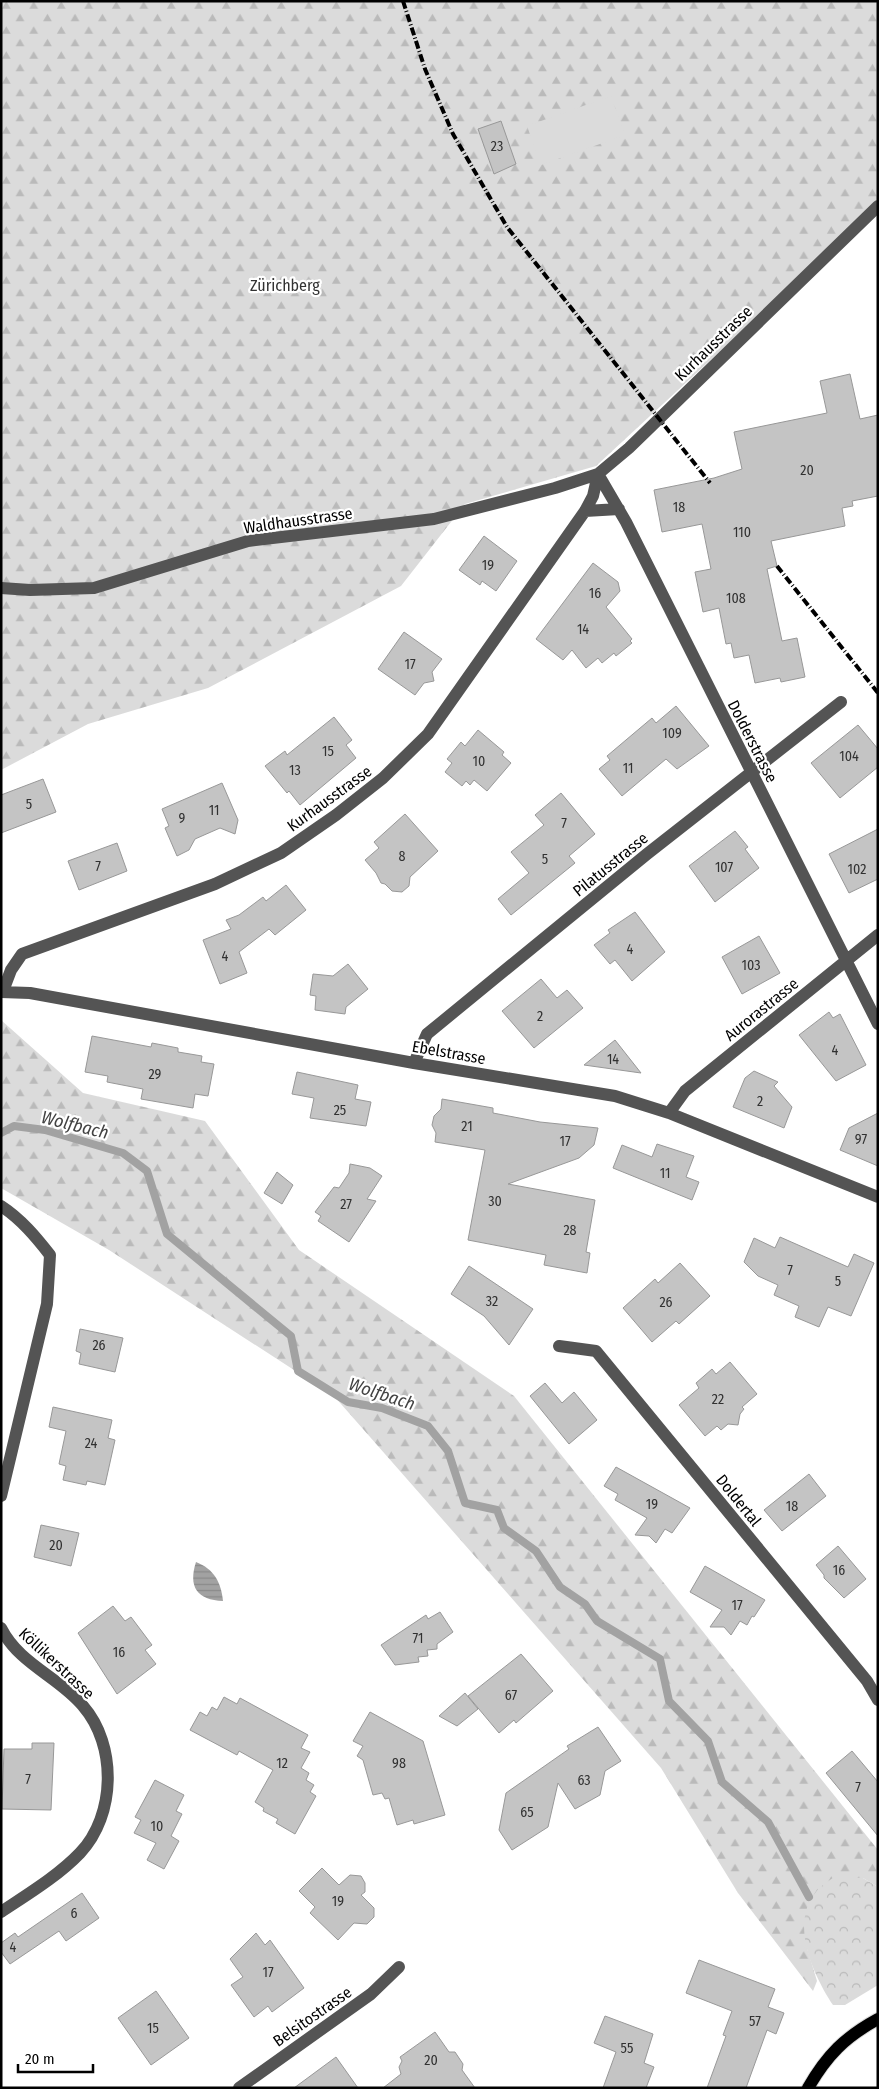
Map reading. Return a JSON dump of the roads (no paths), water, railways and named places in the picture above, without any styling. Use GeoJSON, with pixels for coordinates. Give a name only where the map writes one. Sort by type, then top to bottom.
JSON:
{"type":"FeatureCollection","features":[{"type":"Feature","properties":{"kind":"main road"},"geometry":{"type":"LineString","coordinates":[[808,2088],[822,2063],[844,2040],[878,2019]]}},
{"type":"Feature","properties":{"kind":"street","name":"Kurhausstrasse"},"geometry":{"type":"LineString","coordinates":[[2,992],[11,970],[22,954],[206,888],[281,853],[336,816],[383,778],[428,734],[585,511],[593,496],[598,474],[629,448],[875,210]]}},
{"type":"Feature","properties":{"kind":"street","name":"Dolderstrasse"},"geometry":{"type":"LineString","coordinates":[[598,474],[619,509],[878,1024]]}},
{"type":"Feature","properties":{"kind":"street","name":"Waldhausstrasse"},"geometry":{"type":"LineString","coordinates":[[1,588],[30,590],[94,588],[248,541],[434,518],[555,488],[598,474]]}},
{"type":"Feature","properties":{"kind":"street"},"geometry":{"type":"LineString","coordinates":[[585,511],[619,509]]}},
{"type":"Feature","properties":{"kind":"street","name":"Pilatusstrasse"},"geometry":{"type":"LineString","coordinates":[[414,1063],[427,1034],[750,772],[841,702]]}},
{"type":"Feature","properties":{"kind":"street","name":"Aurorastrasse"},"geometry":{"type":"LineString","coordinates":[[669,1113],[685,1091],[878,935]]}},
{"type":"Feature","properties":{"kind":"street","name":"Ebelstrasse"},"geometry":{"type":"LineString","coordinates":[[2,992],[30,993],[414,1063],[615,1096],[669,1113],[878,1197]]}},
{"type":"Feature","properties":{"kind":"street"},"geometry":{"type":"LineString","coordinates":[[1,1206],[12,1213],[34,1235],[50,1255],[47,1304],[1,1496]]}},
{"type":"Feature","properties":{"kind":"street","name":"Doldertal"},"geometry":{"type":"LineString","coordinates":[[559,1346],[596,1351],[860,1673],[878,1700]]}},
{"type":"Feature","properties":{"kind":"street","name":"Köllikerstrasse"},"geometry":{"type":"LineString","coordinates":[[1,1628],[9,1645],[83,1706],[100,1735],[108,1765],[107,1795],[101,1817],[81,1852],[57,1873],[1,1912]]}},
{"type":"Feature","properties":{"kind":"street","name":"Belsitostrasse"},"geometry":{"type":"LineString","coordinates":[[240,2088],[371,1994],[399,1967]]}},
{"type":"Feature","properties":{"kind":"waterway","name":"Wolfbach"},"geometry":{"type":"LineString","coordinates":[[1,1133],[14,1126],[45,1130],[123,1153],[147,1171],[167,1234],[291,1336],[298,1371],[348,1402],[382,1408],[428,1426],[448,1451],[465,1503],[497,1510],[504,1528],[536,1551],[560,1587],[585,1604],[597,1621],[660,1659],[669,1701],[708,1741],[722,1782],[768,1822],[809,1897]]}},
{"type":"Feature","properties":{"kind":"railway"},"geometry":{"type":"LineString","coordinates":[[403,1],[425,69],[453,134],[507,227],[710,483]]}},
{"type":"Feature","properties":{"kind":"railway"},"geometry":{"type":"LineString","coordinates":[[777,566],[878,693]]}},
{"type":"Feature","properties":{"kind":"park label","name":"Zürichberg"},"geometry":{"type":"Point","coordinates":[285,285]}}]}
